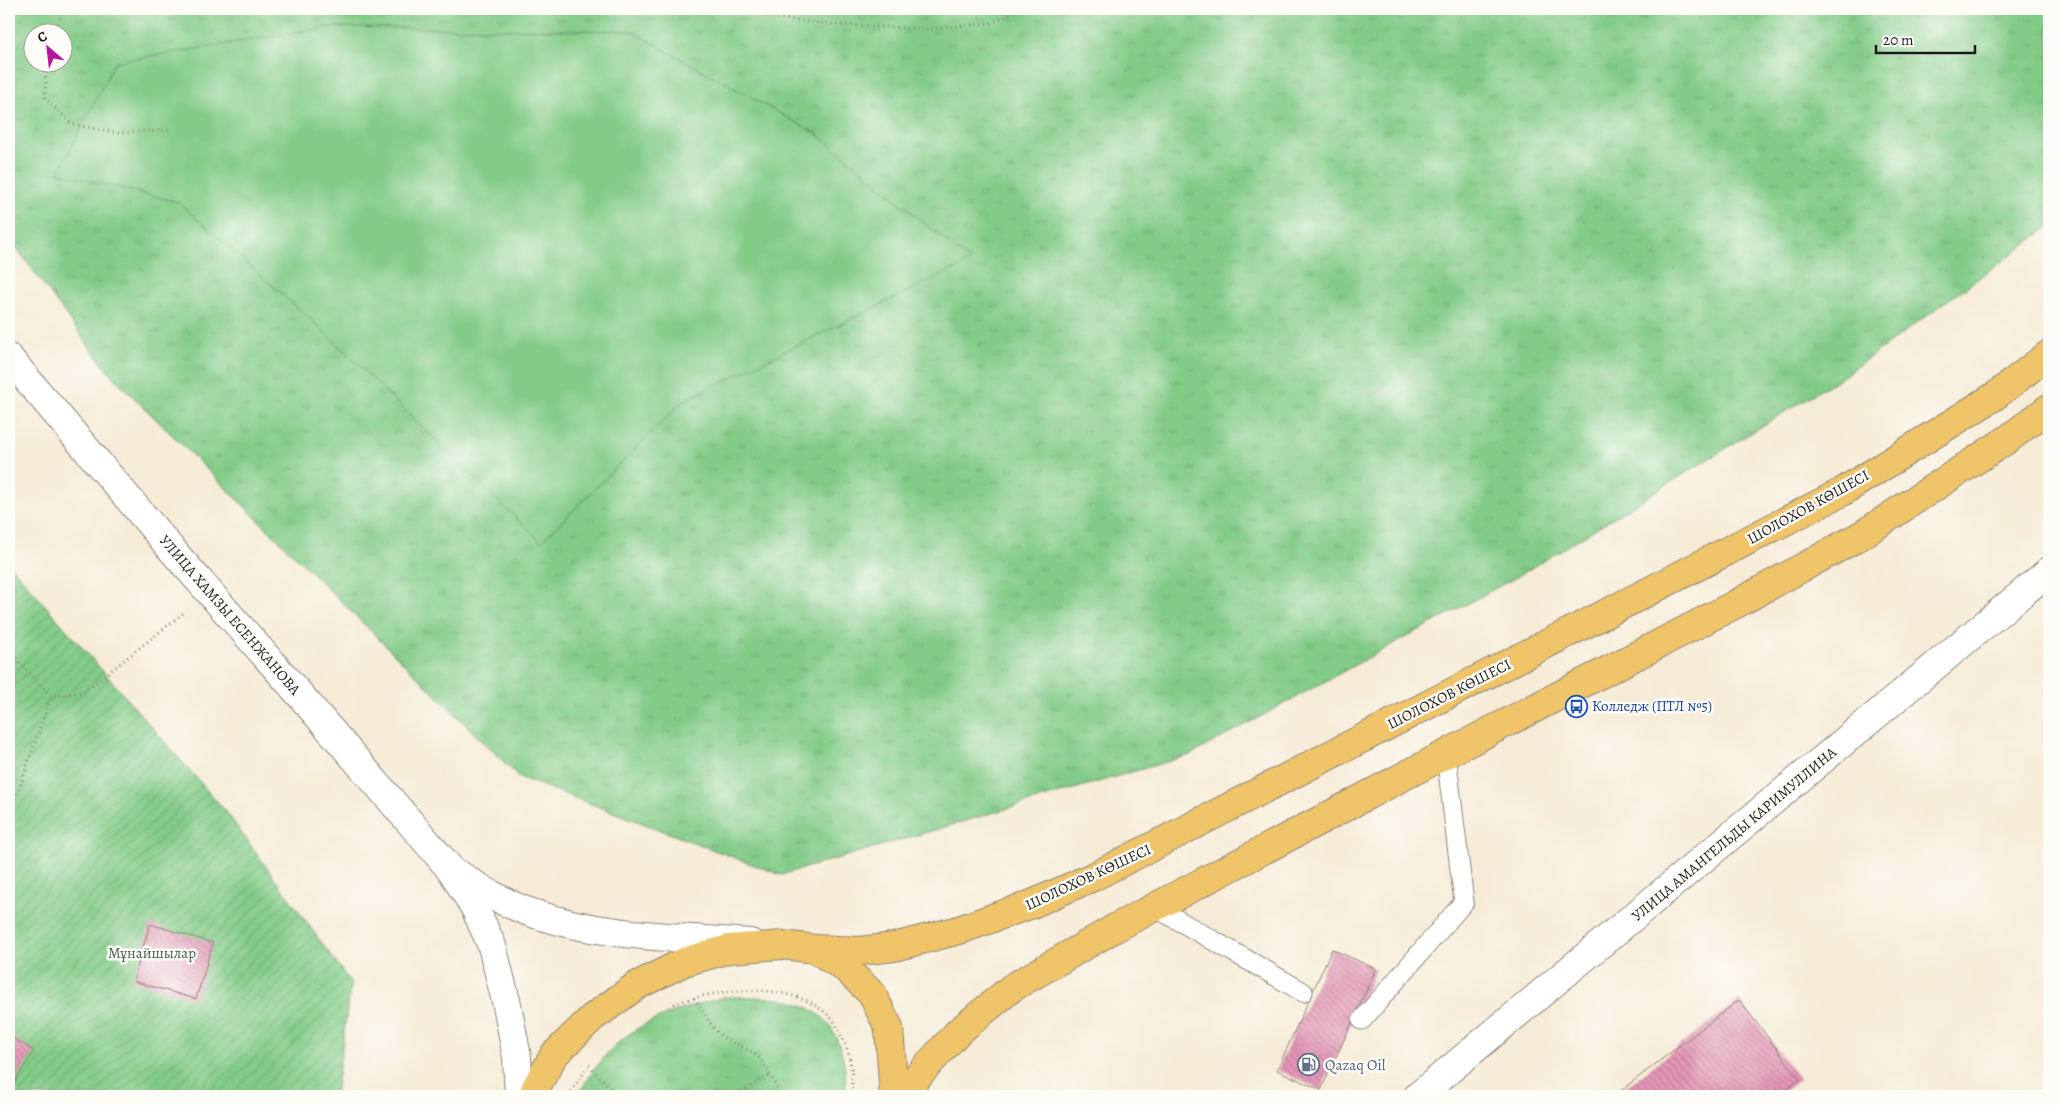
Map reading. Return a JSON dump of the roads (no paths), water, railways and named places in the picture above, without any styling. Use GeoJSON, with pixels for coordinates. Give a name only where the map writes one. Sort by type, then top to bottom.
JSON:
{"type":"FeatureCollection","features":[{"type":"Feature","properties":{"kind":"highway","name":"ШОЛОХОВ КӨШЕСІ"},"geometry":{"type":"LineString","coordinates":[[533,1096],[554,1055],[592,1018],[636,986],[684,962],[729,949],[783,945],[859,951],[894,947],[959,930],[1032,904],[1095,876],[1842,492],[1995,396],[2049,354]]}},
{"type":"Feature","properties":{"kind":"highway"},"geometry":{"type":"LineString","coordinates":[[906,1096],[916,1078],[958,1032],[1013,986],[1117,927],[1736,604],[1860,536],[2000,444],[2049,408]]}},
{"type":"Feature","properties":{"kind":"highway"},"geometry":{"type":"LineString","coordinates":[[815,949],[846,969],[872,994],[889,1028],[894,1096]]}},
{"type":"Feature","properties":{"kind":"street","name":"УЛИЦА ХАМЗЫ ЕСЕНЖАНОВА"},"geometry":{"type":"LineString","coordinates":[[9,358],[452,871]]}},
{"type":"Feature","properties":{"kind":"street","name":"УЛИЦА АМАНГЕЛЬДЫ КАРИМУЛЛИНА"},"geometry":{"type":"LineString","coordinates":[[1418,1096],[2049,571]]}},
{"type":"Feature","properties":{"kind":"street"},"geometry":{"type":"LineString","coordinates":[[452,871],[491,895],[532,913],[591,928],[649,937],[783,945]]}},
{"type":"Feature","properties":{"kind":"street"},"geometry":{"type":"LineString","coordinates":[[452,871],[474,908],[492,946],[507,1005],[517,1057],[519,1096]]}},
{"type":"Feature","properties":{"kind":"lane"},"geometry":{"type":"LineString","coordinates":[[1362,1020],[1464,902],[1446,754]]}},
{"type":"Feature","properties":{"kind":"lane"},"geometry":{"type":"LineString","coordinates":[[1155,907],[1303,992]]}},
{"type":"Feature","properties":{"kind":"place","name":"Колледж (ПТЛ №5)"},"geometry":{"type":"Point","coordinates":[1576,706]}},
{"type":"Feature","properties":{"kind":"place","name":"Qazaq Oil"},"geometry":{"type":"Point","coordinates":[1309,1065]}},
{"type":"Feature","properties":{"kind":"park label","name":"Мұнайшылар"},"geometry":{"type":"Point","coordinates":[152,953]}}]}
